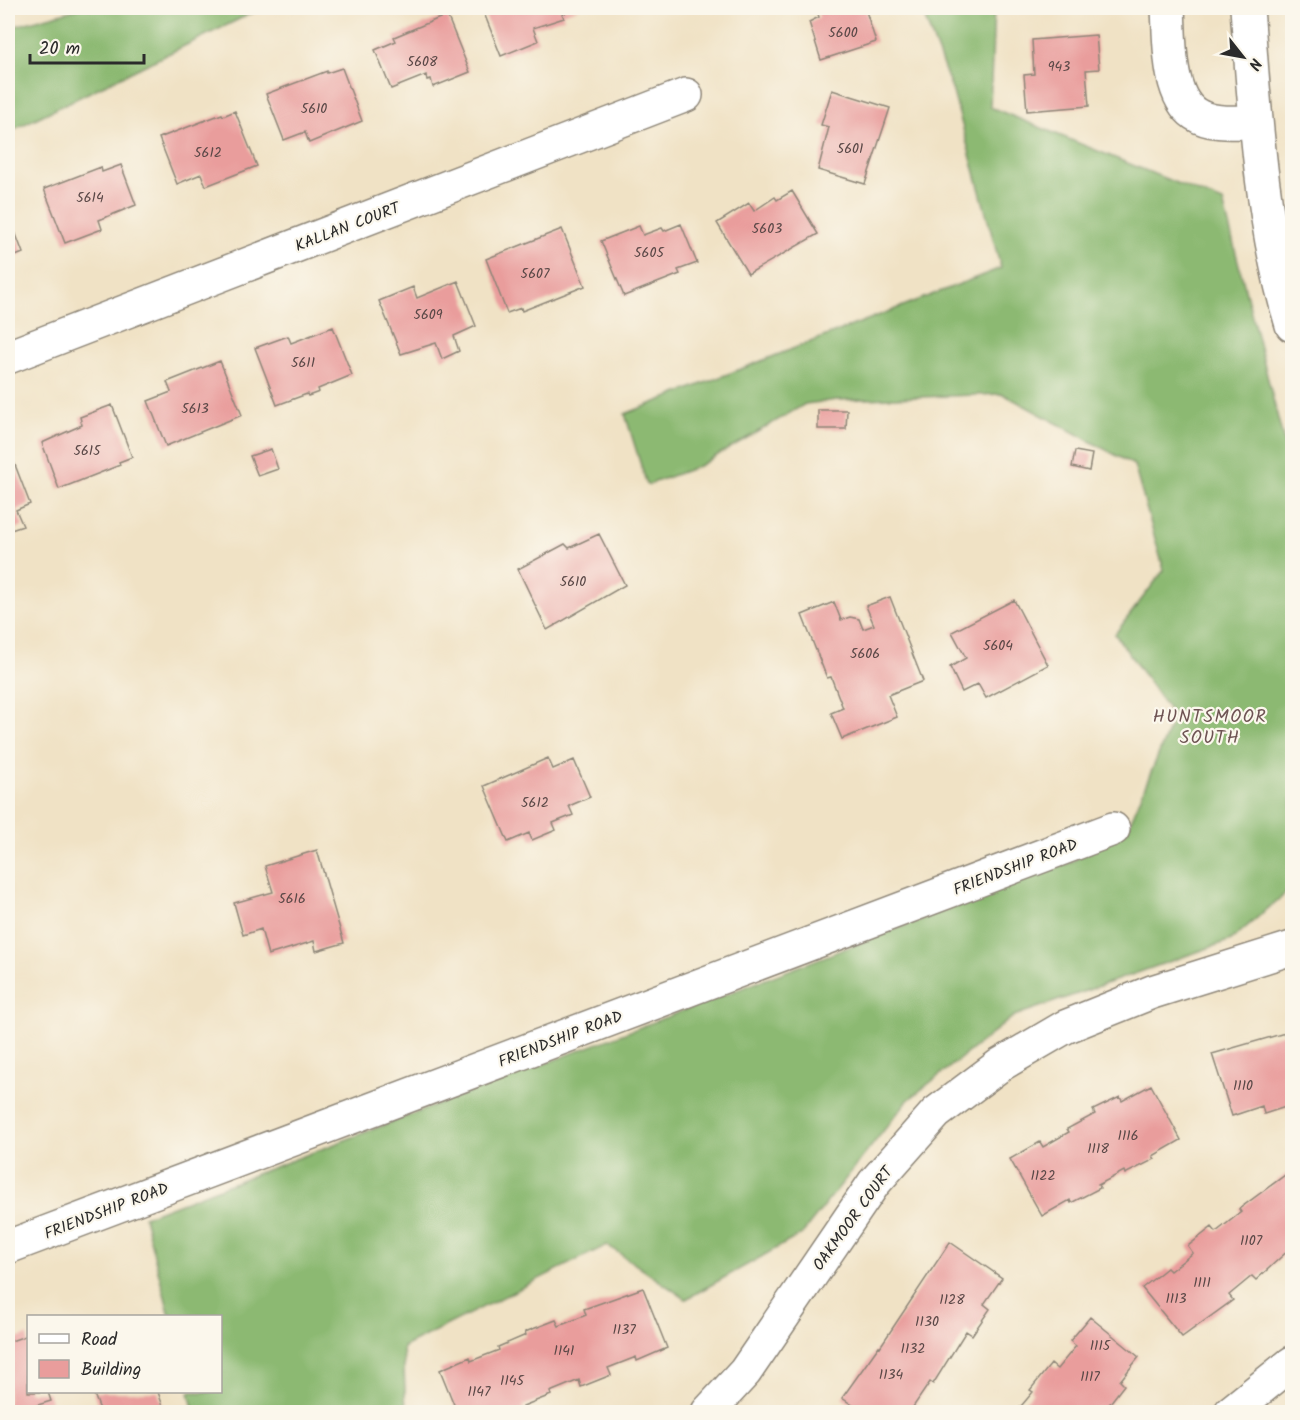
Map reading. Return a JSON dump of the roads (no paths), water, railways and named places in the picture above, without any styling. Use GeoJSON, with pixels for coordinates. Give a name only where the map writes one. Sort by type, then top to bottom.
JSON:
{"type":"FeatureCollection","features":[{"type":"Feature","properties":{"kind":"street"},"geometry":{"type":"LineString","coordinates":[[1168,8],[1173,75],[1182,101],[1196,115],[1218,121],[1256,122]]}},
{"type":"Feature","properties":{"kind":"street"},"geometry":{"type":"LineString","coordinates":[[1247,8],[1256,122],[1269,220],[1291,315]]}},
{"type":"Feature","properties":{"kind":"street","name":"KALLAN COURT"},"geometry":{"type":"LineString","coordinates":[[8,357],[686,95]]}},
{"type":"Feature","properties":{"kind":"street","name":"FRIENDSHIP ROAD"},"geometry":{"type":"LineString","coordinates":[[8,1247],[1113,829]]}},
{"type":"Feature","properties":{"kind":"street","name":"OAKMOOR COURT"},"geometry":{"type":"LineString","coordinates":[[708,1413],[745,1372],[874,1183],[936,1113],[1000,1065],[1065,1027],[1152,992],[1293,948]]}},
{"type":"Feature","properties":{"kind":"street"},"geometry":{"type":"LineString","coordinates":[[1231,1413],[1293,1363]]}},
{"type":"Feature","properties":{"kind":"district","name":"HUNTSMOOR SOUTH"},"geometry":{"type":"Point","coordinates":[1210,726]}}]}
